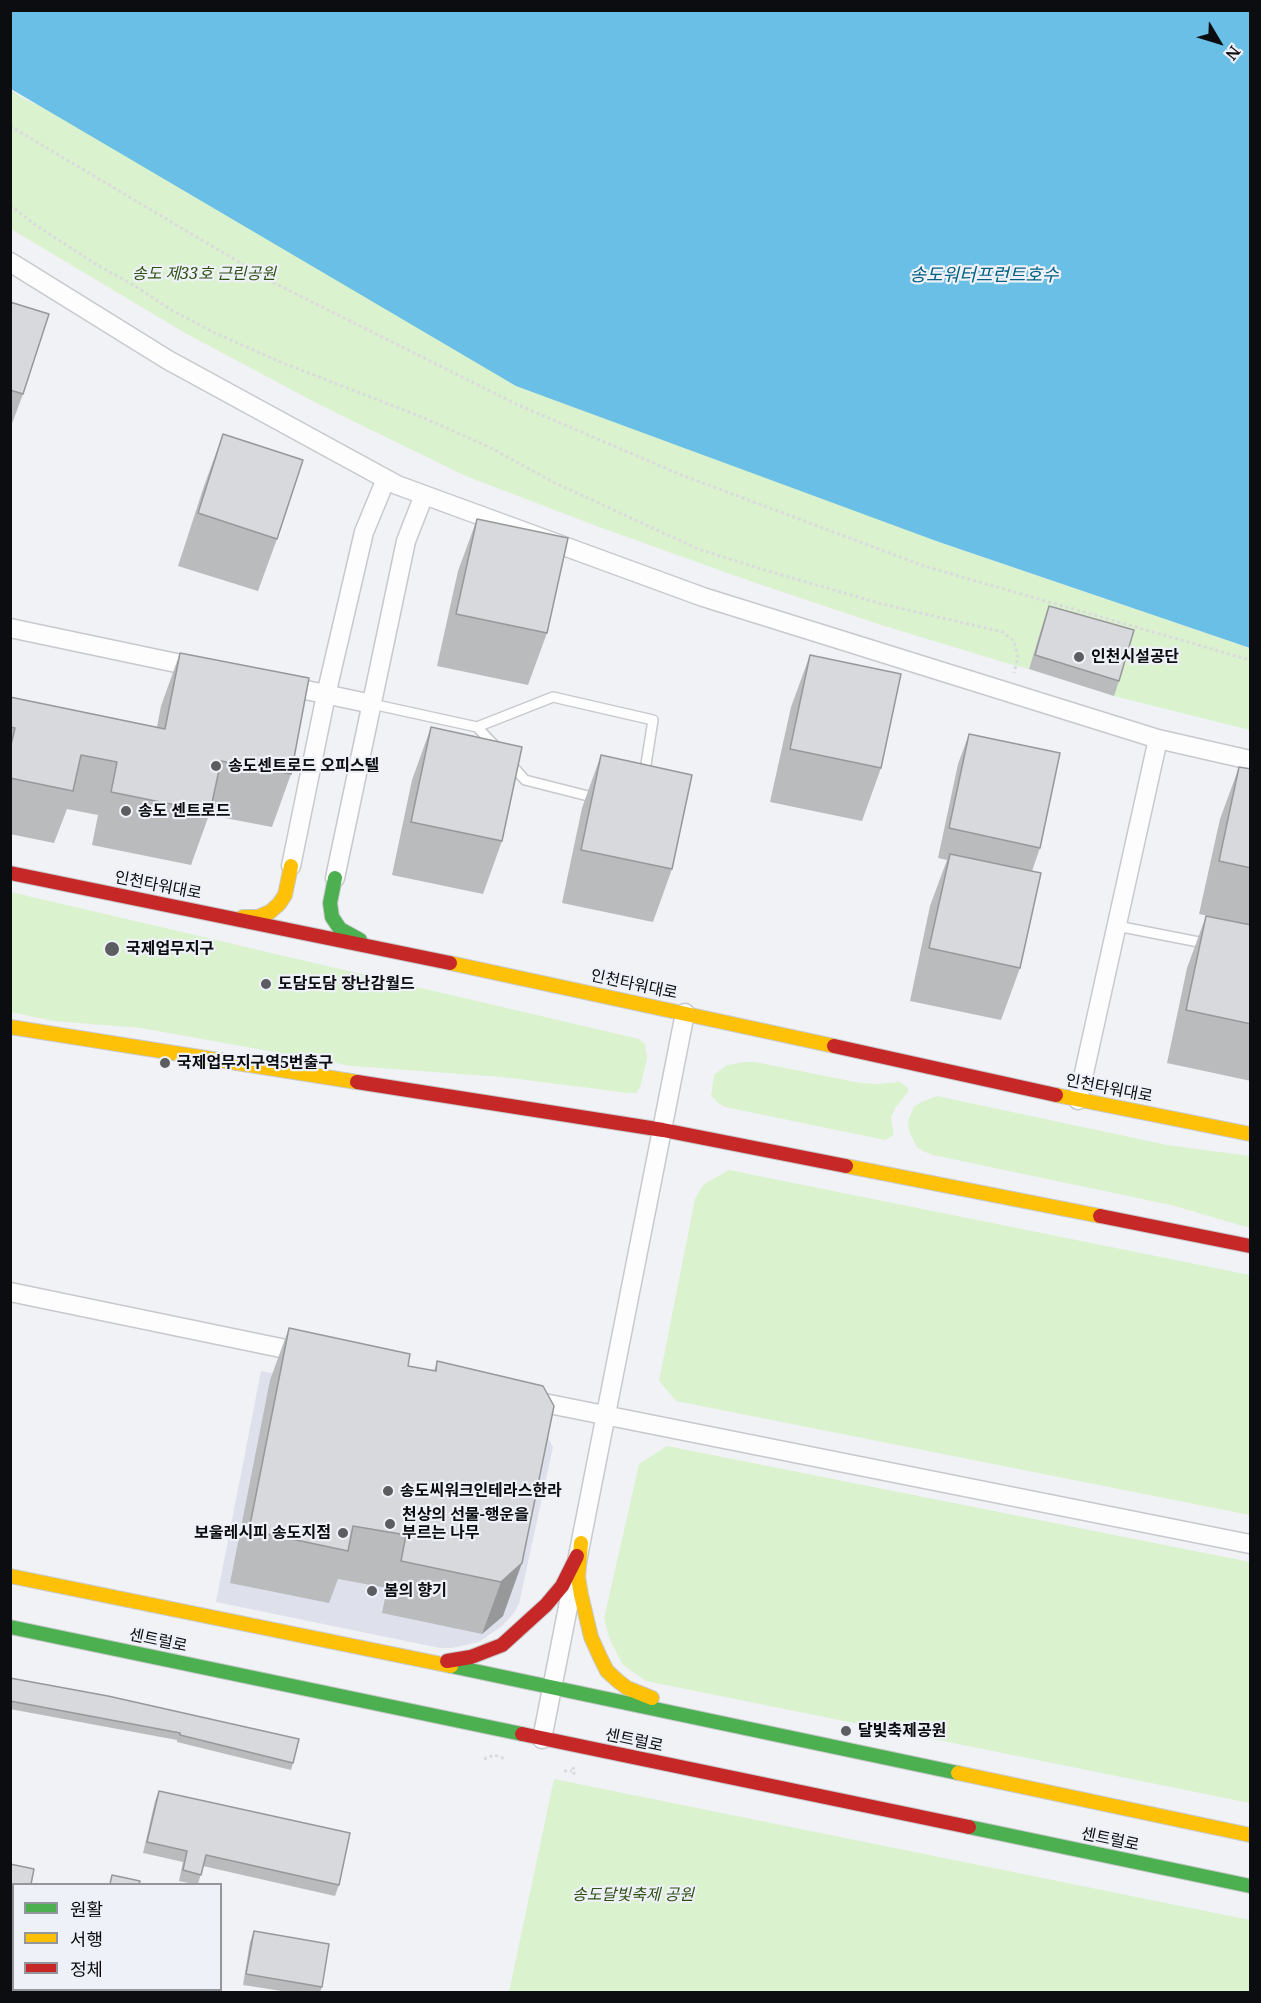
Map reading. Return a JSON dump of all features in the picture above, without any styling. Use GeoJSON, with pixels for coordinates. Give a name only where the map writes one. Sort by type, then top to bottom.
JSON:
{"type":"FeatureCollection","features":[{"type":"Feature","properties":{"kind":"main road"},"geometry":{"type":"LineString","coordinates":[[232,918],[258,917],[270,912],[285,895],[291,866]]}},
{"type":"Feature","properties":{"kind":"main road","name":"인천타워대로"},"geometry":{"type":"LineString","coordinates":[[10,873],[685,1013],[1078,1100],[1251,1134]]}},
{"type":"Feature","properties":{"kind":"main road"},"geometry":{"type":"LineString","coordinates":[[335,878],[330,903],[332,917],[345,933],[377,948]]}},
{"type":"Feature","properties":{"kind":"main road"},"geometry":{"type":"LineString","coordinates":[[10,1026],[663,1130],[1251,1246]]}},
{"type":"Feature","properties":{"kind":"main road"},"geometry":{"type":"LineString","coordinates":[[425,1661],[450,1661],[471,1657],[502,1645],[546,1605],[562,1586],[580,1548]]}},
{"type":"Feature","properties":{"kind":"main road"},"geometry":{"type":"LineString","coordinates":[[580,1548],[578,1576],[581,1595],[591,1637],[607,1671],[627,1688],[708,1720]]}},
{"type":"Feature","properties":{"kind":"main road","name":"센트럴로"},"geometry":{"type":"LineString","coordinates":[[10,1576],[552,1687],[1251,1835]]}},
{"type":"Feature","properties":{"kind":"main road","name":"센트럴로"},"geometry":{"type":"LineString","coordinates":[[10,1627],[1251,1886]]}},
{"type":"Feature","properties":{"kind":"street"},"geometry":{"type":"LineString","coordinates":[[10,262],[168,360],[386,479],[424,495],[703,597],[1158,739],[1251,760]]}},
{"type":"Feature","properties":{"kind":"street"},"geometry":{"type":"LineString","coordinates":[[291,866],[326,694],[364,532],[386,479]]}},
{"type":"Feature","properties":{"kind":"street"},"geometry":{"type":"LineString","coordinates":[[335,878],[406,541],[424,495]]}},
{"type":"Feature","properties":{"kind":"street"},"geometry":{"type":"LineString","coordinates":[[10,628],[220,672]]}},
{"type":"Feature","properties":{"kind":"street"},"geometry":{"type":"LineString","coordinates":[[267,682],[372,704]]}},
{"type":"Feature","properties":{"kind":"street"},"geometry":{"type":"LineString","coordinates":[[1078,1100],[1158,739]]}},
{"type":"Feature","properties":{"kind":"street"},"geometry":{"type":"LineString","coordinates":[[542,1738],[685,1013]]}},
{"type":"Feature","properties":{"kind":"street"},"geometry":{"type":"LineString","coordinates":[[10,1292],[326,1358]]}},
{"type":"Feature","properties":{"kind":"street"},"geometry":{"type":"LineString","coordinates":[[513,1396],[1251,1544]]}},
{"type":"Feature","properties":{"kind":"lane"},"geometry":{"type":"LineString","coordinates":[[372,704],[477,727],[553,697],[653,720],[643,787]]}},
{"type":"Feature","properties":{"kind":"lane"},"geometry":{"type":"LineString","coordinates":[[477,727],[525,780],[605,800]]}},
{"type":"Feature","properties":{"kind":"lane"},"geometry":{"type":"LineString","coordinates":[[1117,926],[1215,945]]}},
{"type":"Feature","properties":{"kind":"path"},"geometry":{"type":"LineString","coordinates":[[10,126],[274,283],[514,402],[679,474],[924,566],[1251,660]]}},
{"type":"Feature","properties":{"kind":"path"},"geometry":{"type":"LineString","coordinates":[[10,205],[34,224],[94,263],[173,311],[213,332],[278,361],[424,418],[491,448],[553,482],[698,549],[768,572],[882,604],[1003,632],[1014,641],[1018,657],[1014,673]]}},
{"type":"Feature","properties":{"kind":"path"},"geometry":{"type":"LineString","coordinates":[[484,1759],[494,1755],[506,1759]]}},
{"type":"Feature","properties":{"kind":"path"},"geometry":{"type":"LineString","coordinates":[[572,1771],[576,1763]]}},
{"type":"Feature","properties":{"kind":"path"},"geometry":{"type":"LineString","coordinates":[[564,1771],[572,1771]]}},
{"type":"Feature","properties":{"kind":"path"},"geometry":{"type":"LineString","coordinates":[[572,1771],[576,1776]]}},
{"type":"Feature","properties":{"kind":"shaded area","name":"송도씨워크인테라스한라"},"geometry":{"type":"Polygon","coordinates":[[[261,1371],[529,1424],[545,1432],[553,1447],[519,1604],[502,1626],[479,1642],[452,1648],[440,1648],[216,1602],[261,1371]]]}},
{"type":"Feature","properties":{"kind":"green space","name":"송도 제33호 근린공원"},"geometry":{"type":"Polygon","coordinates":[[[10,89],[21,97],[939,542],[1250,648],[1250,730],[1114,696],[1044,621],[1029,669],[1003,662],[878,624],[602,528],[468,477],[324,407],[185,333],[11,229],[10,89]]]}},
{"type":"Feature","properties":{"kind":"green space"},"geometry":{"type":"Polygon","coordinates":[[[11,892],[639,1039],[645,1044],[647,1059],[640,1088],[636,1093],[629,1093],[502,1077],[352,1066],[141,1028],[53,1021],[11,1012],[11,892]]]}},
{"type":"Feature","properties":{"kind":"green space"},"geometry":{"type":"Polygon","coordinates":[[[745,1062],[860,1083],[900,1082],[908,1088],[908,1092],[891,1117],[894,1135],[885,1140],[725,1107],[711,1095],[714,1075],[727,1065],[745,1062]]]}},
{"type":"Feature","properties":{"kind":"green space"},"geometry":{"type":"Polygon","coordinates":[[[937,1096],[1167,1145],[1250,1156],[1250,1228],[1171,1205],[923,1151],[917,1147],[910,1134],[908,1123],[914,1107],[937,1096]]]}},
{"type":"Feature","properties":{"kind":"green space"},"geometry":{"type":"Polygon","coordinates":[[[729,1170],[1250,1275],[1250,1515],[676,1401],[659,1381],[695,1199],[704,1184],[729,1170]]]}},
{"type":"Feature","properties":{"kind":"green space"},"geometry":{"type":"Polygon","coordinates":[[[667,1446],[1250,1562],[1250,1803],[646,1681],[623,1665],[610,1640],[604,1619],[639,1464],[667,1446]]]}},
{"type":"Feature","properties":{"kind":"green space","name":"송도달빛축제 공원"},"geometry":{"type":"Polygon","coordinates":[[[554,1779],[1250,1920],[1250,1992],[509,1992],[554,1779]]]}},
{"type":"Feature","properties":{"kind":"water","name":"송도워터프런트호수"},"geometry":{"type":"Polygon","coordinates":[[[11,10],[1250,11],[1250,648],[939,542],[516,386],[11,89],[11,10]]]}},
{"type":"Feature","properties":{"kind":"building"},"geometry":{"type":"Polygon","coordinates":[[[10,302],[49,314],[23,394],[10,390],[10,302]]]}},
{"type":"Feature","properties":{"kind":"building"},"geometry":{"type":"Polygon","coordinates":[[[223,434],[303,460],[277,539],[198,513],[223,434]]]}},
{"type":"Feature","properties":{"kind":"building"},"geometry":{"type":"Polygon","coordinates":[[[477,519],[568,538],[547,633],[456,614],[477,519]]]}},
{"type":"Feature","properties":{"kind":"building","name":"인천시설공단"},"geometry":{"type":"Polygon","coordinates":[[[1049,606],[1134,630],[1119,681],[1035,655],[1049,606]]]}},
{"type":"Feature","properties":{"kind":"building"},"geometry":{"type":"Polygon","coordinates":[[[180,653],[309,678],[291,774],[221,761],[210,812],[111,792],[117,762],[81,755],[73,791],[10,778],[10,749],[15,728],[10,727],[10,697],[165,729],[180,653]]]}},
{"type":"Feature","properties":{"kind":"building"},"geometry":{"type":"Polygon","coordinates":[[[810,655],[901,674],[881,768],[790,749],[810,655]]]}},
{"type":"Feature","properties":{"kind":"building"},"geometry":{"type":"Polygon","coordinates":[[[431,727],[522,747],[502,841],[411,822],[431,727]]]}},
{"type":"Feature","properties":{"kind":"building"},"geometry":{"type":"Polygon","coordinates":[[[969,734],[1060,753],[1040,848],[949,828],[969,734]]]}},
{"type":"Feature","properties":{"kind":"building"},"geometry":{"type":"Polygon","coordinates":[[[601,755],[692,775],[672,869],[581,850],[601,755]]]}},
{"type":"Feature","properties":{"kind":"building"},"geometry":{"type":"Polygon","coordinates":[[[1239,767],[1251,769],[1251,868],[1219,861],[1239,767]]]}},
{"type":"Feature","properties":{"kind":"building"},"geometry":{"type":"Polygon","coordinates":[[[950,854],[1041,873],[1020,968],[929,948],[950,854]]]}},
{"type":"Feature","properties":{"kind":"building"},"geometry":{"type":"Polygon","coordinates":[[[1206,916],[1251,925],[1251,1024],[1186,1010],[1206,916]]]}},
{"type":"Feature","properties":{"kind":"building","name":"송도씨워크인테라스한라"},"geometry":{"type":"Polygon","coordinates":[[[289,1328],[410,1354],[408,1366],[436,1371],[437,1361],[543,1386],[554,1406],[522,1563],[501,1582],[401,1561],[406,1535],[353,1526],[348,1551],[249,1530],[289,1328]]]}},
{"type":"Feature","properties":{"kind":"building"},"geometry":{"type":"Polygon","coordinates":[[[10,1678],[108,1696],[299,1739],[293,1763],[180,1735],[180,1733],[10,1701],[10,1678]]]}},
{"type":"Feature","properties":{"kind":"building"},"geometry":{"type":"Polygon","coordinates":[[[159,1791],[350,1833],[339,1885],[206,1855],[201,1875],[183,1870],[187,1851],[147,1842],[159,1791]]]}},
{"type":"Feature","properties":{"kind":"building"},"geometry":{"type":"Polygon","coordinates":[[[10,1864],[34,1869],[31,1883],[12,1883],[12,1896],[10,1896],[10,1864]]]}},
{"type":"Feature","properties":{"kind":"building"},"geometry":{"type":"Polygon","coordinates":[[[112,1875],[140,1881],[139,1883],[110,1883],[112,1875]]]}},
{"type":"Feature","properties":{"kind":"building"},"geometry":{"type":"Polygon","coordinates":[[[254,1931],[329,1944],[322,1987],[246,1974],[254,1931]]]}},
{"type":"Feature","properties":{"kind":"traffic: fast"},"geometry":{"type":"LineString","coordinates":[[335,878],[330,903],[332,917],[340,929],[360,940]]}},
{"type":"Feature","properties":{"kind":"traffic: fast"},"geometry":{"type":"LineString","coordinates":[[10,1627],[522,1734]]}},
{"type":"Feature","properties":{"kind":"traffic: fast"},"geometry":{"type":"LineString","coordinates":[[451,1666],[958,1773]]}},
{"type":"Feature","properties":{"kind":"traffic: fast"},"geometry":{"type":"LineString","coordinates":[[969,1827],[1250,1886]]}},
{"type":"Feature","properties":{"kind":"traffic: slow"},"geometry":{"type":"LineString","coordinates":[[243,917],[258,917],[270,912],[279,904],[285,895],[291,866]]}},
{"type":"Feature","properties":{"kind":"traffic: slow"},"geometry":{"type":"LineString","coordinates":[[450,963],[834,1046]]}},
{"type":"Feature","properties":{"kind":"traffic: slow"},"geometry":{"type":"LineString","coordinates":[[10,1027],[357,1082]]}},
{"type":"Feature","properties":{"kind":"traffic: slow"},"geometry":{"type":"LineString","coordinates":[[1056,1095],[1250,1134]]}},
{"type":"Feature","properties":{"kind":"traffic: slow"},"geometry":{"type":"LineString","coordinates":[[846,1166],[1100,1216]]}},
{"type":"Feature","properties":{"kind":"traffic: slow"},"geometry":{"type":"LineString","coordinates":[[581,1543],[578,1577],[591,1637],[600,1657],[607,1671],[618,1681],[627,1688],[652,1698]]}},
{"type":"Feature","properties":{"kind":"traffic: slow"},"geometry":{"type":"LineString","coordinates":[[10,1576],[451,1666]]}},
{"type":"Feature","properties":{"kind":"traffic: slow"},"geometry":{"type":"LineString","coordinates":[[958,1773],[1250,1835]]}},
{"type":"Feature","properties":{"kind":"traffic: jam"},"geometry":{"type":"LineString","coordinates":[[10,873],[450,963]]}},
{"type":"Feature","properties":{"kind":"traffic: jam"},"geometry":{"type":"LineString","coordinates":[[834,1046],[1056,1095]]}},
{"type":"Feature","properties":{"kind":"traffic: jam"},"geometry":{"type":"LineString","coordinates":[[357,1082],[663,1130],[846,1166]]}},
{"type":"Feature","properties":{"kind":"traffic: jam"},"geometry":{"type":"LineString","coordinates":[[1100,1216],[1250,1246]]}},
{"type":"Feature","properties":{"kind":"traffic: jam"},"geometry":{"type":"LineString","coordinates":[[447,1661],[471,1657],[502,1645],[546,1605],[562,1586],[577,1556]]}},
{"type":"Feature","properties":{"kind":"traffic: jam"},"geometry":{"type":"LineString","coordinates":[[522,1734],[969,1827]]}},
{"type":"Feature","properties":{"kind":"place","name":"인천시설공단"},"geometry":{"type":"Point","coordinates":[1079,657]}},
{"type":"Feature","properties":{"kind":"place","name":"송도센트로드 오피스텔"},"geometry":{"type":"Point","coordinates":[216,766]}},
{"type":"Feature","properties":{"kind":"place","name":"송도 센트로드"},"geometry":{"type":"Point","coordinates":[126,811]}},
{"type":"Feature","properties":{"kind":"place","name":"국제업무지구"},"geometry":{"type":"Point","coordinates":[112,949]}},
{"type":"Feature","properties":{"kind":"place","name":"도담도담 장난감월드"},"geometry":{"type":"Point","coordinates":[266,984]}},
{"type":"Feature","properties":{"kind":"place","name":"국제업무지구역5번출구"},"geometry":{"type":"Point","coordinates":[165,1063]}},
{"type":"Feature","properties":{"kind":"place","name":"송도씨워크인테라스한라"},"geometry":{"type":"Point","coordinates":[388,1491]}},
{"type":"Feature","properties":{"kind":"place","name":"천상의 선물-행운을 부르는 나무"},"geometry":{"type":"Point","coordinates":[390,1524]}},
{"type":"Feature","properties":{"kind":"place","name":"보울레시피 송도지점"},"geometry":{"type":"Point","coordinates":[343,1533]}},
{"type":"Feature","properties":{"kind":"place","name":"봄의 향기"},"geometry":{"type":"Point","coordinates":[372,1591]}},
{"type":"Feature","properties":{"kind":"place","name":"달빛축제공원"},"geometry":{"type":"Point","coordinates":[846,1731]}}]}
